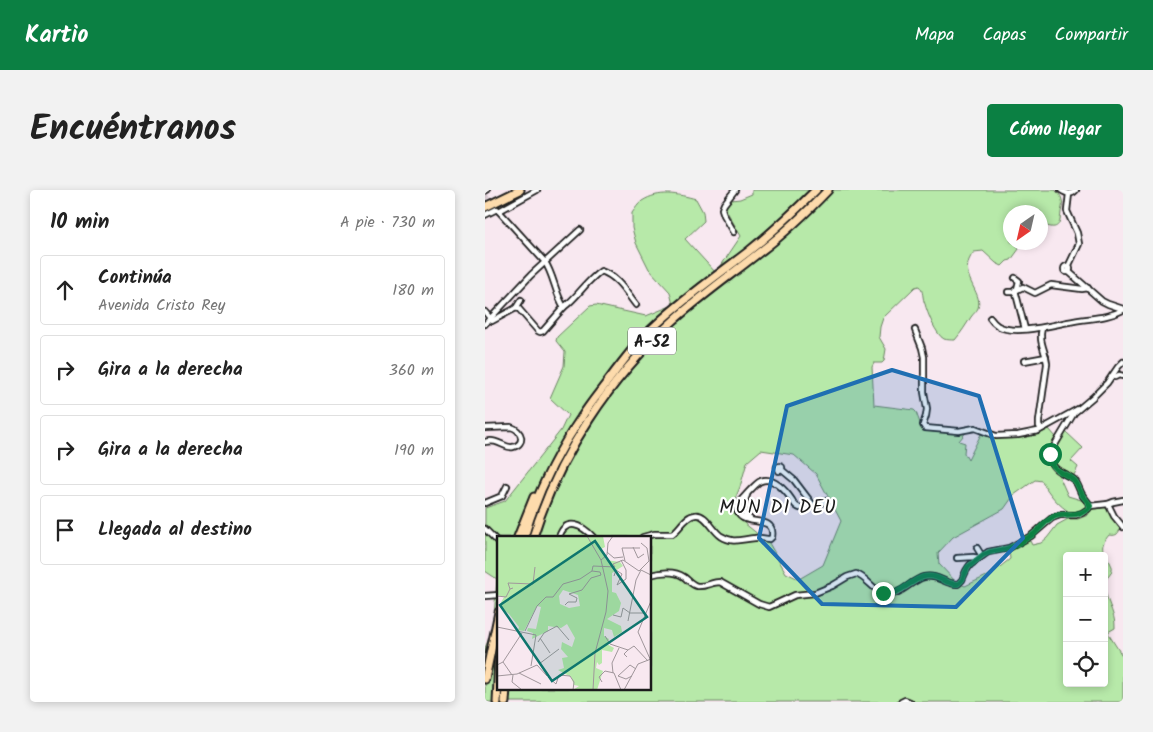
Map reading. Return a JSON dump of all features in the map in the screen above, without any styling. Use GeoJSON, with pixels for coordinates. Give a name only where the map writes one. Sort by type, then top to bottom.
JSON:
{"type":"FeatureCollection","features":[{"type":"Feature","properties":{"kind":"highway"},"geometry":{"type":"LineString","coordinates":[[485,202],[511,190]]}},
{"type":"Feature","properties":{"kind":"highway"},"geometry":{"type":"LineString","coordinates":[[485,207],[520,190]]}},
{"type":"Feature","properties":{"kind":"highway","name":"A-52"},"geometry":{"type":"LineString","coordinates":[[524,536],[547,480],[581,417],[629,353],[656,324],[765,238],[816,190]]}},
{"type":"Feature","properties":{"kind":"highway","name":"A-52"},"geometry":{"type":"LineString","coordinates":[[533,536],[555,479],[567,456],[601,400],[626,369],[674,320],[775,240],[828,190]]}},
{"type":"Feature","properties":{"kind":"highway"},"geometry":{"type":"LineString","coordinates":[[518,536],[544,475],[581,417]]}},
{"type":"Feature","properties":{"kind":"highway"},"geometry":{"type":"LineString","coordinates":[[485,679],[497,622]]}},
{"type":"Feature","properties":{"kind":"street"},"geometry":{"type":"LineString","coordinates":[[485,215],[537,190]]}},
{"type":"Feature","properties":{"kind":"street"},"geometry":{"type":"LineString","coordinates":[[734,232],[722,209],[735,190]]}},
{"type":"Feature","properties":{"kind":"street"},"geometry":{"type":"LineString","coordinates":[[1061,190],[1069,194],[1073,194],[1076,190]]}},
{"type":"Feature","properties":{"kind":"street"},"geometry":{"type":"LineString","coordinates":[[1069,194],[1067,211],[1077,233],[1079,244],[1068,269],[1105,303],[1123,310]]}},
{"type":"Feature","properties":{"kind":"street"},"geometry":{"type":"LineString","coordinates":[[498,210],[545,262],[551,271],[559,300],[564,307]]}},
{"type":"Feature","properties":{"kind":"street"},"geometry":{"type":"LineString","coordinates":[[485,324],[531,275],[580,230]]}},
{"type":"Feature","properties":{"kind":"street"},"geometry":{"type":"LineString","coordinates":[[516,308],[538,331],[543,331],[594,275],[601,271],[610,274],[636,305]]}},
{"type":"Feature","properties":{"kind":"street"},"geometry":{"type":"LineString","coordinates":[[1015,278],[1019,282],[1016,290],[1025,329]]}},
{"type":"Feature","properties":{"kind":"street"},"geometry":{"type":"LineString","coordinates":[[1008,292],[1024,287],[1034,293],[1051,285],[1088,288]]}},
{"type":"Feature","properties":{"kind":"street"},"geometry":{"type":"LineString","coordinates":[[485,312],[492,321],[516,308],[521,300]]}},
{"type":"Feature","properties":{"kind":"street"},"geometry":{"type":"LineString","coordinates":[[989,318],[1002,327],[1042,328],[1109,316],[1123,310]]}},
{"type":"Feature","properties":{"kind":"street"},"geometry":{"type":"LineString","coordinates":[[1041,429],[1039,421],[1047,366],[1042,348],[1042,328]]}},
{"type":"Feature","properties":{"kind":"street"},"geometry":{"type":"LineString","coordinates":[[915,330],[923,348],[924,357],[924,392],[927,412],[923,425],[925,428],[959,431],[975,428],[993,435],[1004,436],[1034,432],[1077,409],[1093,397],[1123,362]]}},
{"type":"Feature","properties":{"kind":"street"},"geometry":{"type":"LineString","coordinates":[[1024,361],[1046,357]]}},
{"type":"Feature","properties":{"kind":"street"},"geometry":{"type":"LineString","coordinates":[[1112,376],[1123,376]]}},
{"type":"Feature","properties":{"kind":"street"},"geometry":{"type":"LineString","coordinates":[[1077,409],[1051,452],[1050,457],[1056,470],[1073,478],[1081,493],[1089,501],[1090,506]]}},
{"type":"Feature","properties":{"kind":"street"},"geometry":{"type":"LineString","coordinates":[[1061,418],[1071,417]]}},
{"type":"Feature","properties":{"kind":"street"},"geometry":{"type":"LineString","coordinates":[[485,428],[515,428],[520,432],[521,438],[519,443],[513,447],[492,440],[485,442]]}},
{"type":"Feature","properties":{"kind":"street"},"geometry":{"type":"LineString","coordinates":[[782,470],[793,480],[813,505]]}},
{"type":"Feature","properties":{"kind":"street"},"geometry":{"type":"LineString","coordinates":[[647,536],[672,534],[691,516],[698,515],[704,517],[717,532],[727,539],[738,541],[771,538],[772,533],[769,526],[740,516],[738,505],[758,482],[763,480],[768,480],[783,489],[796,506],[800,508],[827,501]]}},
{"type":"Feature","properties":{"kind":"street"},"geometry":{"type":"LineString","coordinates":[[485,503],[502,496],[507,486]]}},
{"type":"Feature","properties":{"kind":"street"},"geometry":{"type":"LineString","coordinates":[[807,506],[808,498]]}},
{"type":"Feature","properties":{"kind":"street"},"geometry":{"type":"LineString","coordinates":[[651,575],[678,573],[693,585],[699,586],[720,582],[759,604],[769,606],[795,595],[815,593],[856,574],[877,590],[886,594],[896,592],[929,576],[952,584],[958,584],[968,567],[980,557],[990,552],[1016,545],[1034,534],[1055,516],[1081,513],[1090,506],[1123,500]]}},
{"type":"Feature","properties":{"kind":"street"},"geometry":{"type":"LineString","coordinates":[[1108,504],[1114,516],[1123,527]]}},
{"type":"Feature","properties":{"kind":"street"},"geometry":{"type":"LineString","coordinates":[[559,536],[564,529],[573,525],[583,527],[592,536]]}},
{"type":"Feature","properties":{"kind":"street"},"geometry":{"type":"LineString","coordinates":[[485,529],[497,541]]}},
{"type":"Feature","properties":{"kind":"street"},"geometry":{"type":"LineString","coordinates":[[977,548],[980,557]]}},
{"type":"Feature","properties":{"kind":"street"},"geometry":{"type":"LineString","coordinates":[[957,558],[980,557]]}},
{"type":"Feature","properties":{"kind":"street"},"geometry":{"type":"LineString","coordinates":[[901,702],[905,700],[910,702]]}},
{"type":"Feature","properties":{"kind":"highlighted area"},"geometry":{"type":"Polygon","coordinates":[[[892,370],[979,396],[1023,538],[956,607],[822,604],[759,538],[787,406],[892,370]]]}},
{"type":"Feature","properties":{"kind":"green space"},"geometry":{"type":"Polygon","coordinates":[[[752,190],[1055,190],[1060,195],[1062,203],[1060,219],[1058,225],[1054,227],[1048,226],[1048,205],[1003,205],[1003,250],[1018,250],[1011,260],[1002,266],[983,251],[974,252],[967,268],[979,302],[978,308],[955,340],[944,339],[938,333],[930,318],[922,290],[919,286],[915,287],[883,318],[879,337],[886,349],[884,361],[882,363],[874,363],[872,367],[874,405],[914,410],[921,426],[967,431],[959,441],[965,443],[964,453],[968,460],[982,432],[993,436],[1035,433],[1049,429],[1056,437],[1049,453],[1048,461],[1059,476],[1068,496],[1081,500],[1086,505],[1083,511],[1071,513],[1054,499],[1042,481],[1035,480],[1014,495],[1004,509],[953,537],[938,553],[939,564],[956,582],[965,586],[991,574],[1010,559],[1009,550],[1029,539],[1032,545],[1041,543],[1057,525],[1068,519],[1078,519],[1088,515],[1092,508],[1102,506],[1108,508],[1120,529],[1116,535],[1109,535],[1103,546],[1105,552],[1063,552],[1063,687],[1108,687],[1108,632],[1123,657],[1123,702],[485,702],[485,648],[493,628],[497,579],[485,571],[485,508],[505,501],[561,430],[568,415],[550,398],[564,366],[565,352],[556,341],[557,337],[590,306],[596,305],[646,316],[673,305],[670,292],[649,269],[636,243],[632,228],[632,213],[642,201],[662,194],[696,199],[703,212],[704,221],[685,239],[716,273],[741,236],[725,208],[731,200],[740,199],[752,194],[752,190]],[[761,450],[747,462],[731,509],[739,519],[769,543],[786,573],[799,579],[823,565],[841,521],[816,474],[794,455],[761,450]]]}},
{"type":"Feature","properties":{"kind":"green space"},"geometry":{"type":"Polygon","coordinates":[[[1065,431],[1083,448],[1071,461],[1078,467],[1073,477],[1057,469],[1055,465],[1058,460],[1053,458],[1052,454],[1065,431]]]}},
{"type":"Feature","properties":{"kind":"green space"},"geometry":{"type":"Polygon","coordinates":[[[1108,558],[1112,567],[1108,577],[1108,558]]]}},
{"type":"Feature","properties":{"kind":"green space"},"geometry":{"type":"Polygon","coordinates":[[[1108,599],[1114,616],[1115,628],[1108,632],[1108,599]]]}},
{"type":"Feature","properties":{"kind":"tunnel"},"geometry":{"type":"LineString","coordinates":[[485,195],[497,209]]}},
{"type":"Feature","properties":{"kind":"district","name":"MUN DI DEU"},"geometry":{"type":"Point","coordinates":[778,506]}},
{"type":"Feature","properties":{"kind":"route"},"geometry":{"type":"LineString","coordinates":[[883,593],[892,594],[929,576],[934,576],[952,584],[960,584],[970,565],[988,552],[1016,545],[1034,534],[1055,516],[1086,511],[1090,506],[1089,501],[1083,496],[1074,480],[1054,468],[1050,454]]}}]}
